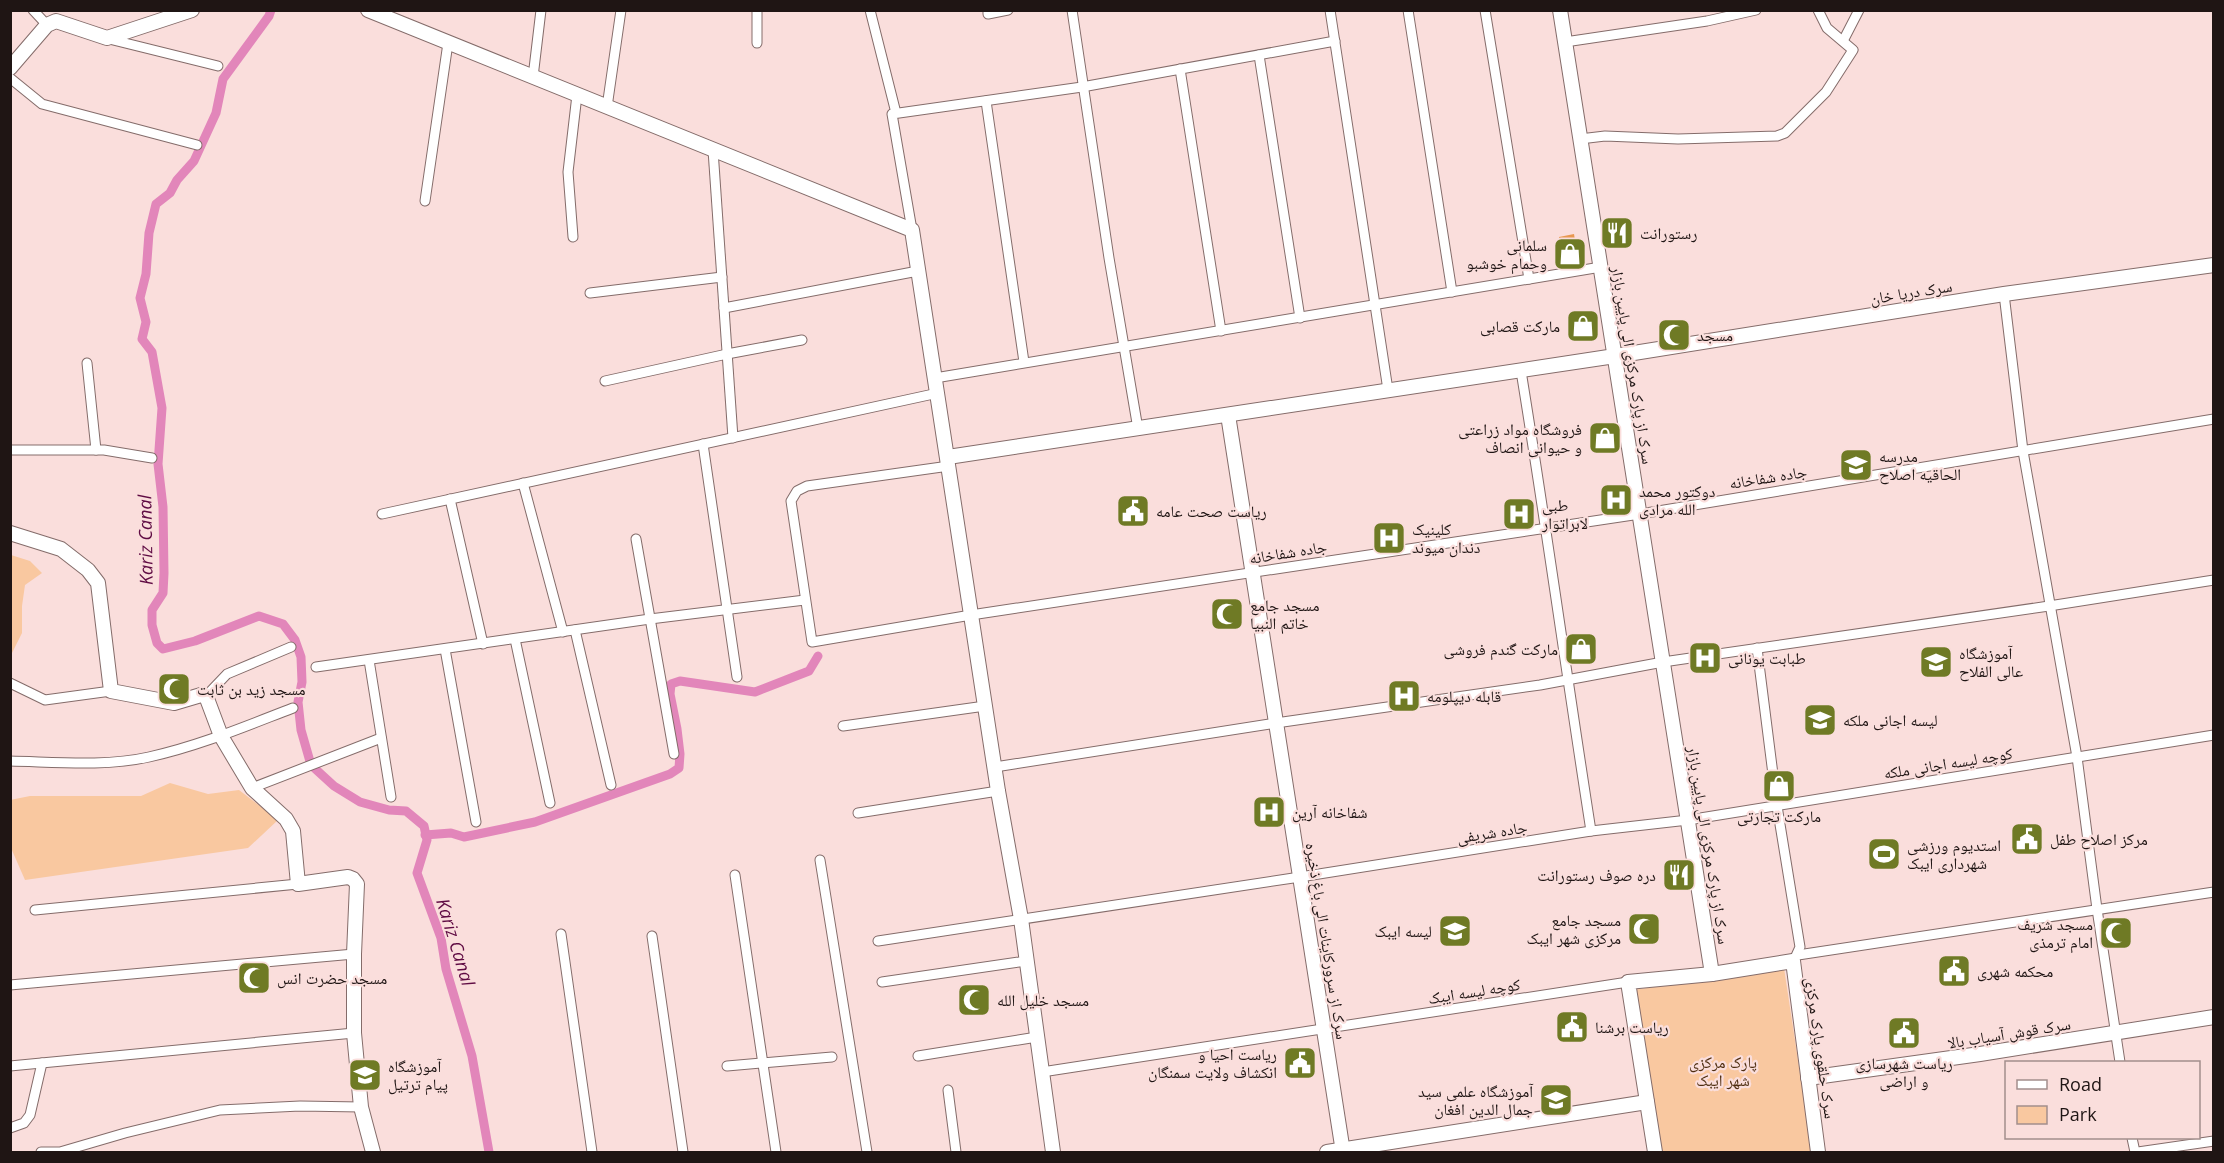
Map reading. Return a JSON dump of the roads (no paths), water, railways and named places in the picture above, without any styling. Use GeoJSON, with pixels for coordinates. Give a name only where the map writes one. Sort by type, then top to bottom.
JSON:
{"type":"FeatureCollection","features":[{"type":"Feature","properties":{"kind":"street"},"geometry":{"type":"LineString","coordinates":[[33,10],[47,25]]}},
{"type":"Feature","properties":{"kind":"street"},"geometry":{"type":"LineString","coordinates":[[107,38],[192,10]]}},
{"type":"Feature","properties":{"kind":"street"},"geometry":{"type":"LineString","coordinates":[[368,10],[912,230]]}},
{"type":"Feature","properties":{"kind":"street"},"geometry":{"type":"LineString","coordinates":[[534,77],[542,10]]}},
{"type":"Feature","properties":{"kind":"street"},"geometry":{"type":"LineString","coordinates":[[607,107],[621,10]]}},
{"type":"Feature","properties":{"kind":"street"},"geometry":{"type":"LineString","coordinates":[[757,10],[757,43]]}},
{"type":"Feature","properties":{"kind":"street"},"geometry":{"type":"LineString","coordinates":[[870,10],[896,113]]}},
{"type":"Feature","properties":{"kind":"street"},"geometry":{"type":"LineString","coordinates":[[988,10],[988,14],[1008,10]]}},
{"type":"Feature","properties":{"kind":"street"},"geometry":{"type":"LineString","coordinates":[[1072,10],[1082,87],[1138,429]]}},
{"type":"Feature","properties":{"kind":"street"},"geometry":{"type":"LineString","coordinates":[[1330,10],[1388,390]]}},
{"type":"Feature","properties":{"kind":"street"},"geometry":{"type":"LineString","coordinates":[[1408,10],[1452,292]]}},
{"type":"Feature","properties":{"kind":"street"},"geometry":{"type":"LineString","coordinates":[[1485,10],[1528,279]]}},
{"type":"Feature","properties":{"kind":"street","name":"سرک از پارک مرکزی الی پایین بازار"},"geometry":{"type":"LineString","coordinates":[[1560,10],[1712,974]]}},
{"type":"Feature","properties":{"kind":"street"},"geometry":{"type":"LineString","coordinates":[[1565,42],[1707,21],[1756,10]]}},
{"type":"Feature","properties":{"kind":"street"},"geometry":{"type":"LineString","coordinates":[[1581,139],[1605,136],[1678,139],[1777,136],[1785,133],[1826,92],[1853,50],[1827,28],[1818,10]]}},
{"type":"Feature","properties":{"kind":"street"},"geometry":{"type":"LineString","coordinates":[[1843,41],[1858,10]]}},
{"type":"Feature","properties":{"kind":"street"},"geometry":{"type":"LineString","coordinates":[[10,68],[47,25],[56,21],[107,38],[218,66]]}},
{"type":"Feature","properties":{"kind":"street"},"geometry":{"type":"LineString","coordinates":[[1053,1152],[1021,919],[998,791],[938,393],[892,114],[1082,87],[1335,41]]}},
{"type":"Feature","properties":{"kind":"street"},"geometry":{"type":"LineString","coordinates":[[425,201],[448,43]]}},
{"type":"Feature","properties":{"kind":"street"},"geometry":{"type":"LineString","coordinates":[[1259,55],[1300,318]]}},
{"type":"Feature","properties":{"kind":"street"},"geometry":{"type":"LineString","coordinates":[[1180,69],[1221,331]]}},
{"type":"Feature","properties":{"kind":"street"},"geometry":{"type":"LineString","coordinates":[[10,78],[42,104],[197,145]]}},
{"type":"Feature","properties":{"kind":"street"},"geometry":{"type":"LineString","coordinates":[[573,237],[568,172],[577,95]]}},
{"type":"Feature","properties":{"kind":"street"},"geometry":{"type":"LineString","coordinates":[[986,100],[1024,362]]}},
{"type":"Feature","properties":{"kind":"street"},"geometry":{"type":"LineString","coordinates":[[713,150],[733,438]]}},
{"type":"Feature","properties":{"kind":"street","name":"سرک دریا خان"},"geometry":{"type":"LineString","coordinates":[[948,462],[1138,429],[2004,294],[2214,265]]}},
{"type":"Feature","properties":{"kind":"street"},"geometry":{"type":"LineString","coordinates":[[935,378],[1601,267]]}},
{"type":"Feature","properties":{"kind":"street"},"geometry":{"type":"LineString","coordinates":[[724,308],[918,271]]}},
{"type":"Feature","properties":{"kind":"street"},"geometry":{"type":"LineString","coordinates":[[590,293],[722,277]]}},
{"type":"Feature","properties":{"kind":"street"},"geometry":{"type":"LineString","coordinates":[[2004,294],[2023,451],[2077,757],[2120,1061]]}},
{"type":"Feature","properties":{"kind":"street"},"geometry":{"type":"LineString","coordinates":[[605,381],[802,340]]}},
{"type":"Feature","properties":{"kind":"street"},"geometry":{"type":"LineString","coordinates":[[87,363],[96,450]]}},
{"type":"Feature","properties":{"kind":"street"},"geometry":{"type":"LineString","coordinates":[[1521,371],[1547,528],[1567,680],[1591,831]]}},
{"type":"Feature","properties":{"kind":"street"},"geometry":{"type":"LineString","coordinates":[[382,514],[938,393]]}},
{"type":"Feature","properties":{"kind":"street","name":"سرک از سرورکاینات الی باغ ذخیره"},"geometry":{"type":"LineString","coordinates":[[1228,415],[1343,1151]]}},
{"type":"Feature","properties":{"kind":"street","name":"جاده شفاخانه"},"geometry":{"type":"LineString","coordinates":[[805,600],[810,640],[814,643],[971,615],[1640,514],[2214,419]]}},
{"type":"Feature","properties":{"kind":"street"},"geometry":{"type":"LineString","coordinates":[[703,444],[737,677]]}},
{"type":"Feature","properties":{"kind":"street"},"geometry":{"type":"LineString","coordinates":[[10,450],[96,450],[152,458]]}},
{"type":"Feature","properties":{"kind":"street"},"geometry":{"type":"LineString","coordinates":[[316,667],[650,619],[805,600],[791,501],[796,491],[807,486],[948,462]]}},
{"type":"Feature","properties":{"kind":"street"},"geometry":{"type":"LineString","coordinates":[[523,483],[563,632]]}},
{"type":"Feature","properties":{"kind":"street"},"geometry":{"type":"LineString","coordinates":[[450,499],[483,644]]}},
{"type":"Feature","properties":{"kind":"street"},"geometry":{"type":"LineString","coordinates":[[10,534],[61,549],[88,570],[98,584],[111,691]]}},
{"type":"Feature","properties":{"kind":"street"},"geometry":{"type":"LineString","coordinates":[[636,539],[674,754]]}},
{"type":"Feature","properties":{"kind":"street"},"geometry":{"type":"LineString","coordinates":[[995,766],[1567,680],[1663,662],[2214,580]]}},
{"type":"Feature","properties":{"kind":"street"},"geometry":{"type":"LineString","coordinates":[[575,630],[611,785]]}},
{"type":"Feature","properties":{"kind":"street"},"geometry":{"type":"LineString","coordinates":[[515,639],[550,803]]}},
{"type":"Feature","properties":{"kind":"street"},"geometry":{"type":"LineString","coordinates":[[206,696],[227,674],[291,647]]}},
{"type":"Feature","properties":{"kind":"street"},"geometry":{"type":"LineString","coordinates":[[1757,648],[1777,806],[1800,947],[1795,958]]}},
{"type":"Feature","properties":{"kind":"street"},"geometry":{"type":"LineString","coordinates":[[445,649],[476,822]]}},
{"type":"Feature","properties":{"kind":"street"},"geometry":{"type":"LineString","coordinates":[[369,660],[391,797]]}},
{"type":"Feature","properties":{"kind":"street"},"geometry":{"type":"LineString","coordinates":[[10,683],[45,699],[111,691],[174,703],[201,694],[206,696]]}},
{"type":"Feature","properties":{"kind":"street"},"geometry":{"type":"LineString","coordinates":[[206,696],[221,736],[252,788],[286,819],[293,831],[298,884]]}},
{"type":"Feature","properties":{"kind":"street"},"geometry":{"type":"LineString","coordinates":[[843,726],[986,706]]}},
{"type":"Feature","properties":{"kind":"street"},"geometry":{"type":"LineString","coordinates":[[10,761],[117,761],[148,758],[221,736],[293,708]]}},
{"type":"Feature","properties":{"kind":"street","name":"کوچه لیسه اجانی ملکه"},"geometry":{"type":"LineString","coordinates":[[1688,820],[2214,735]]}},
{"type":"Feature","properties":{"kind":"street"},"geometry":{"type":"LineString","coordinates":[[252,788],[381,738]]}},
{"type":"Feature","properties":{"kind":"street"},"geometry":{"type":"LineString","coordinates":[[858,813],[998,791]]}},
{"type":"Feature","properties":{"kind":"street","name":"جاده شریفی"},"geometry":{"type":"LineString","coordinates":[[878,940],[1591,831],[1688,820]]}},
{"type":"Feature","properties":{"kind":"street"},"geometry":{"type":"LineString","coordinates":[[820,860],[867,1152]]}},
{"type":"Feature","properties":{"kind":"street"},"geometry":{"type":"LineString","coordinates":[[735,875],[776,1152]]}},
{"type":"Feature","properties":{"kind":"street"},"geometry":{"type":"LineString","coordinates":[[35,910],[348,877],[353,879],[357,884],[354,1034],[361,1107],[373,1152]]}},
{"type":"Feature","properties":{"kind":"street"},"geometry":{"type":"LineString","coordinates":[[1795,958],[2214,892]]}},
{"type":"Feature","properties":{"kind":"street"},"geometry":{"type":"LineString","coordinates":[[561,933],[592,1152]]}},
{"type":"Feature","properties":{"kind":"street"},"geometry":{"type":"LineString","coordinates":[[652,936],[683,1152]]}},
{"type":"Feature","properties":{"kind":"street"},"geometry":{"type":"LineString","coordinates":[[10,985],[354,954]]}},
{"type":"Feature","properties":{"kind":"street","name":"سرک حلقوی پارک مرکزی"},"geometry":{"type":"LineString","coordinates":[[1628,982],[1712,974],[1795,958],[1818,1152]]}},
{"type":"Feature","properties":{"kind":"street"},"geometry":{"type":"LineString","coordinates":[[882,982],[1026,961]]}},
{"type":"Feature","properties":{"kind":"street"},"geometry":{"type":"LineString","coordinates":[[1628,982],[1655,1152]]}},
{"type":"Feature","properties":{"kind":"street","name":"کوچه لیسه ایبک"},"geometry":{"type":"LineString","coordinates":[[1042,1072],[1628,982]]}},
{"type":"Feature","properties":{"kind":"street","name":"سرک قوش آسیاب بالا"},"geometry":{"type":"LineString","coordinates":[[1808,1078],[2214,1017]]}},
{"type":"Feature","properties":{"kind":"street"},"geometry":{"type":"LineString","coordinates":[[10,1066],[354,1034]]}},
{"type":"Feature","properties":{"kind":"street"},"geometry":{"type":"LineString","coordinates":[[918,1056],[1037,1037]]}},
{"type":"Feature","properties":{"kind":"street"},"geometry":{"type":"LineString","coordinates":[[727,1066],[832,1057]]}},
{"type":"Feature","properties":{"kind":"street"},"geometry":{"type":"LineString","coordinates":[[10,1128],[24,1123],[30,1114],[42,1063]]}},
{"type":"Feature","properties":{"kind":"street"},"geometry":{"type":"LineString","coordinates":[[948,1090],[956,1152]]}},
{"type":"Feature","properties":{"kind":"street"},"geometry":{"type":"LineString","coordinates":[[1327,1152],[1647,1102]]}},
{"type":"Feature","properties":{"kind":"street"},"geometry":{"type":"LineString","coordinates":[[41,1152],[60,1152],[125,1133],[220,1110],[300,1106],[361,1107]]}},
{"type":"Feature","properties":{"kind":"street"},"geometry":{"type":"LineString","coordinates":[[2136,1152],[2214,1141]]}},
{"type":"Feature","properties":{"kind":"waterway","name":"Kariz Canal"},"geometry":{"type":"LineString","coordinates":[[271,10],[223,79],[216,113],[194,161],[177,180],[170,193],[156,204],[149,233],[146,274],[140,298],[146,322],[142,339],[152,352],[162,408],[158,464],[163,507],[164,573],[163,593],[152,610],[152,625],[157,643],[163,649],[195,641],[259,616],[283,624],[295,640],[301,657],[302,682],[298,702],[301,730],[311,765],[334,786],[360,802],[389,810],[406,811],[424,826],[427,840],[417,873],[441,938],[446,969],[472,1056],[489,1152]]}},
{"type":"Feature","properties":{"kind":"waterway"},"geometry":{"type":"LineString","coordinates":[[425,835],[451,833],[464,837],[535,822],[670,774],[679,768],[680,754],[670,694],[671,684],[680,681],[755,692],[809,671],[818,656]]}},
{"type":"Feature","properties":{"kind":"place","name":"رستورانت"},"geometry":{"type":"Point","coordinates":[1617,233]}},
{"type":"Feature","properties":{"kind":"place","name":"سلمانی وحمام خوشبو"},"geometry":{"type":"Point","coordinates":[1570,254]}},
{"type":"Feature","properties":{"kind":"place","name":"مارکت قصابی"},"geometry":{"type":"Point","coordinates":[1583,326]}},
{"type":"Feature","properties":{"kind":"place","name":"مسجد"},"geometry":{"type":"Point","coordinates":[1674,335]}},
{"type":"Feature","properties":{"kind":"place","name":"فروشگاه مواد زراعتی و حیوانی انصاف"},"geometry":{"type":"Point","coordinates":[1605,438]}},
{"type":"Feature","properties":{"kind":"place","name":"مدرسه الحاقیه اصلاح"},"geometry":{"type":"Point","coordinates":[1856,465]}},
{"type":"Feature","properties":{"kind":"place","name":"دوکتور محمد الله مرادی"},"geometry":{"type":"Point","coordinates":[1616,500]}},
{"type":"Feature","properties":{"kind":"place","name":"ریاست صحت عامه"},"geometry":{"type":"Point","coordinates":[1133,511]}},
{"type":"Feature","properties":{"kind":"place","name":"طبی لابراتوار"},"geometry":{"type":"Point","coordinates":[1519,514]}},
{"type":"Feature","properties":{"kind":"place","name":"کلینیک دندان میوند"},"geometry":{"type":"Point","coordinates":[1389,538]}},
{"type":"Feature","properties":{"kind":"place","name":"مسجد جامع خاتم النبیا"},"geometry":{"type":"Point","coordinates":[1227,614]}},
{"type":"Feature","properties":{"kind":"place","name":"مارکت گندم فروشی"},"geometry":{"type":"Point","coordinates":[1581,649]}},
{"type":"Feature","properties":{"kind":"place","name":"طبابت یونانی"},"geometry":{"type":"Point","coordinates":[1705,658]}},
{"type":"Feature","properties":{"kind":"place","name":"آموزشگاه عالی الفلاح"},"geometry":{"type":"Point","coordinates":[1936,662]}},
{"type":"Feature","properties":{"kind":"place","name":"مسجد زید بن ثابت"},"geometry":{"type":"Point","coordinates":[174,689]}},
{"type":"Feature","properties":{"kind":"place","name":"قابله دیپلومه"},"geometry":{"type":"Point","coordinates":[1404,696]}},
{"type":"Feature","properties":{"kind":"place","name":"لیسه اجانی ملکه"},"geometry":{"type":"Point","coordinates":[1820,720]}},
{"type":"Feature","properties":{"kind":"place","name":"مارکت تجارتی"},"geometry":{"type":"Point","coordinates":[1779,786]}},
{"type":"Feature","properties":{"kind":"place","name":"شفاخانه آرین"},"geometry":{"type":"Point","coordinates":[1269,812]}},
{"type":"Feature","properties":{"kind":"place","name":"مرکز اصلاح طفل"},"geometry":{"type":"Point","coordinates":[2027,839]}},
{"type":"Feature","properties":{"kind":"place","name":"استدیوم ورزشی شهرداری ایبک"},"geometry":{"type":"Point","coordinates":[1884,854]}},
{"type":"Feature","properties":{"kind":"place","name":"دره صوف رستورانت"},"geometry":{"type":"Point","coordinates":[1679,875]}},
{"type":"Feature","properties":{"kind":"place","name":"مسجد جامع مرکزی شهر ایبک"},"geometry":{"type":"Point","coordinates":[1644,929]}},
{"type":"Feature","properties":{"kind":"place","name":"لیسه ایبک"},"geometry":{"type":"Point","coordinates":[1455,931]}},
{"type":"Feature","properties":{"kind":"place","name":"مسجد شریف امام ترمذی"},"geometry":{"type":"Point","coordinates":[2116,933]}},
{"type":"Feature","properties":{"kind":"place","name":"محکمه شهری"},"geometry":{"type":"Point","coordinates":[1954,971]}},
{"type":"Feature","properties":{"kind":"place","name":"مسجد حضرت انس"},"geometry":{"type":"Point","coordinates":[254,978]}},
{"type":"Feature","properties":{"kind":"place","name":"مسجد خلیل الله"},"geometry":{"type":"Point","coordinates":[974,1000]}},
{"type":"Feature","properties":{"kind":"place","name":"ریاست برشنا"},"geometry":{"type":"Point","coordinates":[1572,1027]}},
{"type":"Feature","properties":{"kind":"place","name":"ریاست شهرسازی و اراضی"},"geometry":{"type":"Point","coordinates":[1904,1033]}},
{"type":"Feature","properties":{"kind":"place","name":"ریاست احیا و انکشاف ولایت سمنگان"},"geometry":{"type":"Point","coordinates":[1300,1063]}},
{"type":"Feature","properties":{"kind":"place","name":"آموزشگاه پیام ترتیل"},"geometry":{"type":"Point","coordinates":[365,1075]}},
{"type":"Feature","properties":{"kind":"place","name":"آموزشگاه علمی سید جمال الدین افغان"},"geometry":{"type":"Point","coordinates":[1556,1100]}},
{"type":"Feature","properties":{"kind":"park label","name":"پارک مرکزی شهر ایبک"},"geometry":{"type":"Point","coordinates":[1723,1071]}}]}
